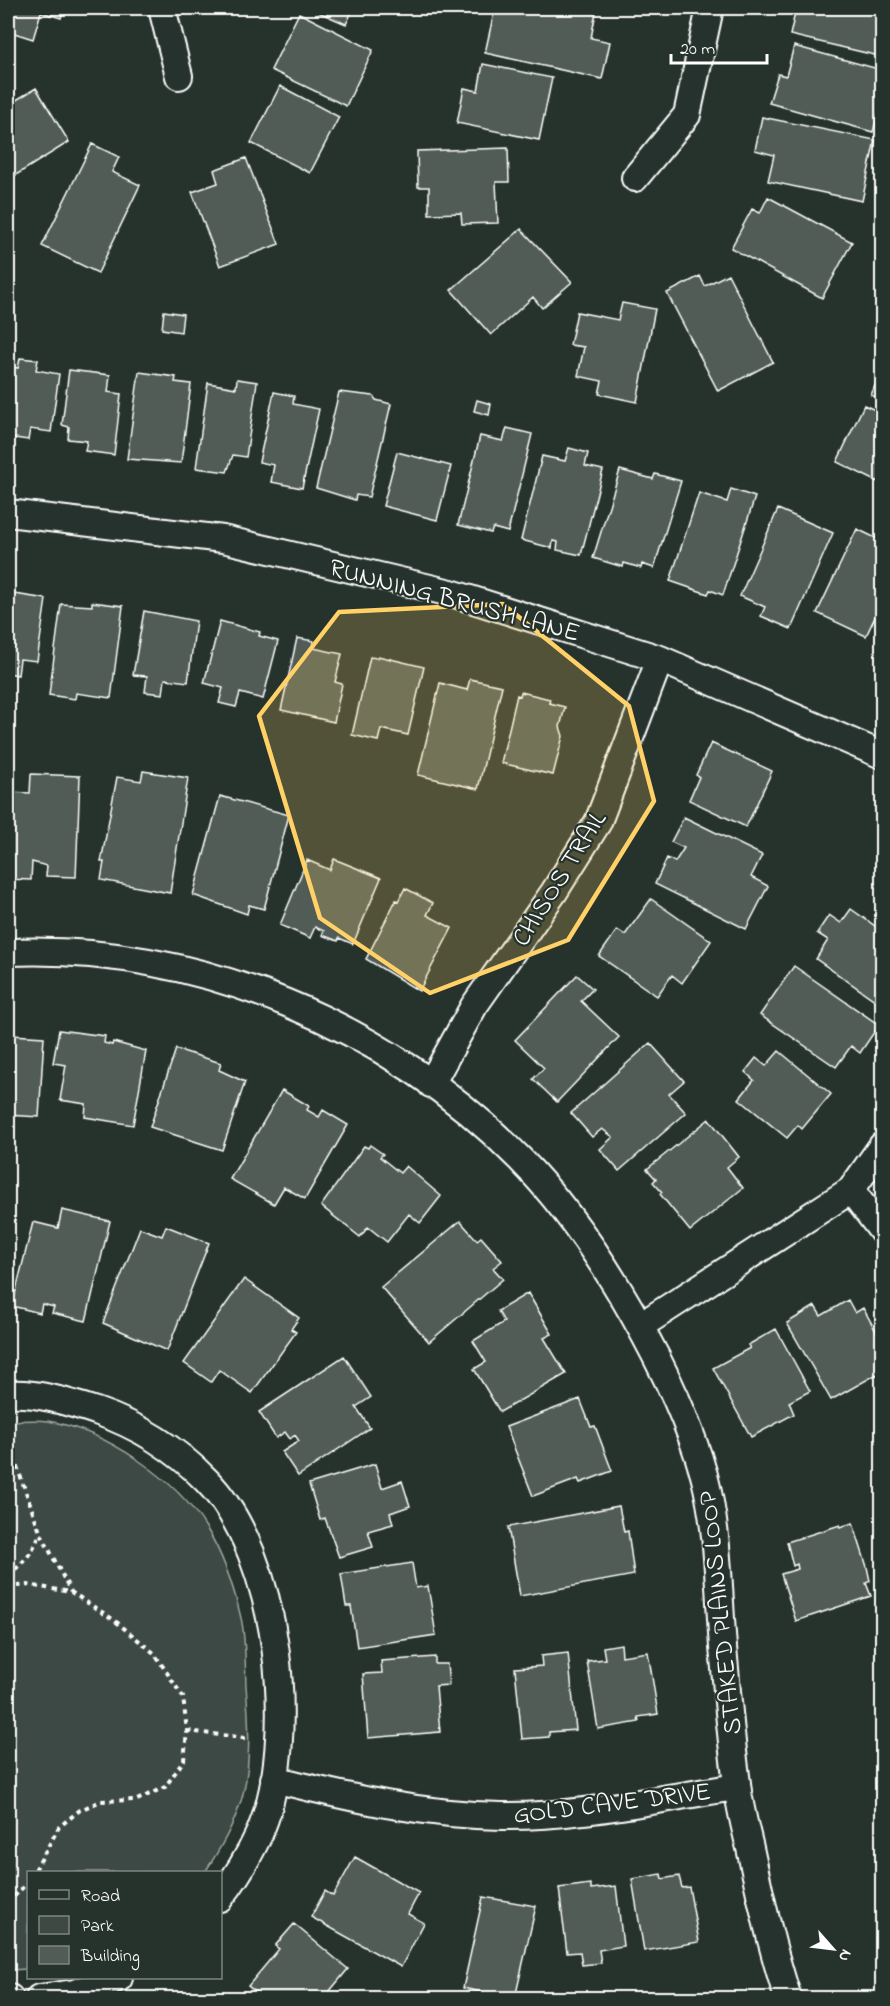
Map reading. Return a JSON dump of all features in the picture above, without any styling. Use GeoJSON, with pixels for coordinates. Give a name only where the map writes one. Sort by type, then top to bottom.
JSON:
{"type":"FeatureCollection","features":[{"type":"Feature","properties":{"kind":"street"},"geometry":{"type":"LineString","coordinates":[[162,8],[179,76]]}},
{"type":"Feature","properties":{"kind":"street"},"geometry":{"type":"LineString","coordinates":[[635,178],[687,115],[710,8]]}},
{"type":"Feature","properties":{"kind":"street","name":"RUNNING BRUSH LANE"},"geometry":{"type":"LineString","coordinates":[[8,513],[223,539],[451,593],[660,659],[882,755]]}},
{"type":"Feature","properties":{"kind":"street","name":"CHISOS TRAIL"},"geometry":{"type":"LineString","coordinates":[[431,1084],[474,1006],[554,892],[598,822],[660,659]]}},
{"type":"Feature","properties":{"kind":"street","name":"STAKED PLAINS LOOP"},"geometry":{"type":"LineString","coordinates":[[8,952],[37,950],[117,956],[205,974],[296,1007],[365,1042],[431,1084],[490,1132],[551,1194],[610,1274],[640,1326],[668,1378],[688,1426],[704,1476],[715,1525],[737,1787],[760,1895],[788,1998]]}},
{"type":"Feature","properties":{"kind":"street"},"geometry":{"type":"LineString","coordinates":[[640,1326],[851,1190],[882,1146]]}},
{"type":"Feature","properties":{"kind":"street"},"geometry":{"type":"LineString","coordinates":[[851,1190],[882,1231]]}},
{"type":"Feature","properties":{"kind":"street"},"geometry":{"type":"LineString","coordinates":[[8,1394],[64,1400],[121,1420],[164,1444],[207,1480],[231,1513],[253,1552],[267,1596],[279,1695],[274,1779],[260,1831],[237,1877],[222,1896]]}},
{"type":"Feature","properties":{"kind":"street","name":"GOLD CAVE DRIVE"},"geometry":{"type":"LineString","coordinates":[[274,1779],[332,1794],[448,1814],[505,1816],[563,1813],[737,1787]]}},
{"type":"Feature","properties":{"kind":"street"},"geometry":{"type":"LineString","coordinates":[[39,1998],[74,1993],[113,1979]]}},
{"type":"Feature","properties":{"kind":"path"},"geometry":{"type":"LineString","coordinates":[[8,1441],[40,1532],[71,1592]]}},
{"type":"Feature","properties":{"kind":"path"},"geometry":{"type":"LineString","coordinates":[[8,1575],[33,1551],[40,1532]]}},
{"type":"Feature","properties":{"kind":"path"},"geometry":{"type":"LineString","coordinates":[[8,1587],[28,1584],[71,1592],[114,1620],[154,1653],[183,1697],[187,1731],[184,1761],[165,1787],[137,1800],[101,1801],[80,1810],[59,1827],[35,1871]]}},
{"type":"Feature","properties":{"kind":"path"},"geometry":{"type":"LineString","coordinates":[[187,1731],[246,1738]]}},
{"type":"Feature","properties":{"kind":"path"},"geometry":{"type":"LineString","coordinates":[[8,1903],[27,1883]]}},
{"type":"Feature","properties":{"kind":"highlighted area"},"geometry":{"type":"Polygon","coordinates":[[[503,604],[629,706],[654,801],[568,940],[430,993],[320,918],[259,716],[339,612],[503,604]]]}},
{"type":"Feature","properties":{"kind":"green space"},"geometry":{"type":"Polygon","coordinates":[[[33,1420],[70,1426],[116,1446],[159,1475],[178,1492],[207,1529],[223,1561],[243,1626],[249,1745],[244,1791],[240,1804],[225,1840],[206,1871],[27,1871],[27,1969],[8,1970],[8,1421],[33,1420]]]}},
{"type":"Feature","properties":{"kind":"building"},"geometry":{"type":"Polygon","coordinates":[[[8,8],[64,8],[61,18],[41,12],[33,39],[8,31],[8,8]]]}},
{"type":"Feature","properties":{"kind":"building"},"geometry":{"type":"Polygon","coordinates":[[[309,8],[354,8],[346,24],[309,8]]]}},
{"type":"Feature","properties":{"kind":"building"},"geometry":{"type":"Polygon","coordinates":[[[495,8],[574,8],[596,12],[591,38],[610,42],[602,79],[485,53],[495,8]]]}},
{"type":"Feature","properties":{"kind":"building"},"geometry":{"type":"Polygon","coordinates":[[[787,8],[882,8],[882,41],[879,56],[790,35],[795,13],[786,11],[787,8]]]}},
{"type":"Feature","properties":{"kind":"building"},"geometry":{"type":"Polygon","coordinates":[[[299,13],[373,50],[346,106],[271,70],[299,13]]]}},
{"type":"Feature","properties":{"kind":"building"},"geometry":{"type":"Polygon","coordinates":[[[794,46],[882,70],[882,101],[873,132],[769,103],[778,74],[786,76],[794,46]]]}},
{"type":"Feature","properties":{"kind":"building"},"geometry":{"type":"Polygon","coordinates":[[[483,64],[552,78],[539,140],[457,123],[464,88],[478,91],[483,64]]]}},
{"type":"Feature","properties":{"kind":"building"},"geometry":{"type":"Polygon","coordinates":[[[280,86],[339,117],[310,173],[251,143],[280,86]]]}},
{"type":"Feature","properties":{"kind":"building"},"geometry":{"type":"Polygon","coordinates":[[[36,88],[69,142],[8,180],[8,105],[36,88]]]}},
{"type":"Feature","properties":{"kind":"building"},"geometry":{"type":"Polygon","coordinates":[[[762,117],[875,140],[862,201],[768,181],[774,155],[755,150],[762,117]]]}},
{"type":"Feature","properties":{"kind":"building"},"geometry":{"type":"Polygon","coordinates":[[[92,144],[119,157],[112,172],[140,185],[98,273],[42,246],[92,144]]]}},
{"type":"Feature","properties":{"kind":"building"},"geometry":{"type":"Polygon","coordinates":[[[508,148],[509,182],[496,182],[498,223],[462,224],[461,213],[429,214],[429,187],[418,187],[417,151],[508,148]]]}},
{"type":"Feature","properties":{"kind":"building"},"geometry":{"type":"Polygon","coordinates":[[[246,158],[279,244],[220,266],[192,192],[218,183],[214,170],[246,158]]]}},
{"type":"Feature","properties":{"kind":"building"},"geometry":{"type":"Polygon","coordinates":[[[768,197],[852,242],[822,298],[731,248],[752,209],[760,213],[768,197]]]}},
{"type":"Feature","properties":{"kind":"building"},"geometry":{"type":"Polygon","coordinates":[[[521,229],[572,282],[542,308],[533,297],[491,335],[451,290],[521,229]]]}},
{"type":"Feature","properties":{"kind":"building"},"geometry":{"type":"Polygon","coordinates":[[[728,274],[773,362],[718,391],[667,293],[700,276],[705,286],[728,274]]]}},
{"type":"Feature","properties":{"kind":"building"},"geometry":{"type":"Polygon","coordinates":[[[622,303],[655,309],[637,402],[599,394],[602,381],[578,376],[584,347],[570,345],[577,312],[618,320],[622,303]]]}},
{"type":"Feature","properties":{"kind":"building"},"geometry":{"type":"Polygon","coordinates":[[[164,311],[183,314],[181,332],[162,329],[164,311]]]}},
{"type":"Feature","properties":{"kind":"building"},"geometry":{"type":"Polygon","coordinates":[[[20,358],[38,360],[36,370],[59,374],[51,432],[30,429],[28,440],[8,437],[8,366],[18,368],[20,358]]]}},
{"type":"Feature","properties":{"kind":"building"},"geometry":{"type":"Polygon","coordinates":[[[882,369],[882,400],[871,395],[882,369]]]}},
{"type":"Feature","properties":{"kind":"building"},"geometry":{"type":"Polygon","coordinates":[[[69,370],[110,375],[108,392],[121,394],[114,455],[85,451],[87,441],[68,439],[69,427],[62,425],[69,370]]]}},
{"type":"Feature","properties":{"kind":"building"},"geometry":{"type":"Polygon","coordinates":[[[139,372],[176,377],[175,382],[191,384],[181,463],[127,459],[139,372]]]}},
{"type":"Feature","properties":{"kind":"building"},"geometry":{"type":"Polygon","coordinates":[[[237,379],[257,382],[246,457],[233,455],[227,472],[196,468],[208,383],[236,388],[237,379]]]}},
{"type":"Feature","properties":{"kind":"building"},"geometry":{"type":"Polygon","coordinates":[[[274,392],[294,396],[293,404],[319,409],[302,488],[271,482],[274,465],[259,462],[274,392]]]}},
{"type":"Feature","properties":{"kind":"building"},"geometry":{"type":"Polygon","coordinates":[[[339,392],[373,396],[376,400],[391,404],[369,497],[356,495],[355,500],[316,488],[339,392]]]}},
{"type":"Feature","properties":{"kind":"building"},"geometry":{"type":"Polygon","coordinates":[[[477,400],[491,404],[489,415],[474,411],[477,400]]]}},
{"type":"Feature","properties":{"kind":"building"},"geometry":{"type":"Polygon","coordinates":[[[864,405],[882,413],[882,484],[837,462],[864,405]]]}},
{"type":"Feature","properties":{"kind":"building"},"geometry":{"type":"Polygon","coordinates":[[[507,428],[532,434],[508,532],[493,528],[491,533],[458,525],[480,436],[503,441],[507,428]]]}},
{"type":"Feature","properties":{"kind":"building"},"geometry":{"type":"Polygon","coordinates":[[[569,448],[588,453],[585,466],[603,470],[581,555],[557,550],[558,542],[553,541],[552,548],[521,540],[542,456],[565,461],[569,448]]]}},
{"type":"Feature","properties":{"kind":"building"},"geometry":{"type":"Polygon","coordinates":[[[397,452],[451,466],[437,520],[383,506],[397,452]]]}},
{"type":"Feature","properties":{"kind":"building"},"geometry":{"type":"Polygon","coordinates":[[[620,470],[653,479],[655,474],[681,481],[654,568],[642,564],[641,568],[624,563],[623,567],[593,558],[620,470]]]}},
{"type":"Feature","properties":{"kind":"building"},"geometry":{"type":"Polygon","coordinates":[[[731,489],[755,497],[723,595],[710,590],[708,594],[670,581],[699,493],[727,502],[731,489]]]}},
{"type":"Feature","properties":{"kind":"building"},"geometry":{"type":"Polygon","coordinates":[[[778,509],[833,533],[791,629],[761,616],[765,607],[740,596],[778,509]]]}},
{"type":"Feature","properties":{"kind":"building"},"geometry":{"type":"Polygon","coordinates":[[[857,529],[882,541],[882,602],[866,636],[817,613],[857,529]]]}},
{"type":"Feature","properties":{"kind":"building"},"geometry":{"type":"Polygon","coordinates":[[[8,593],[46,599],[37,661],[20,659],[18,675],[8,673],[8,593]]]}},
{"type":"Feature","properties":{"kind":"building"},"geometry":{"type":"Polygon","coordinates":[[[92,602],[123,606],[111,698],[76,693],[75,699],[49,695],[61,604],[92,606],[92,602]]]}},
{"type":"Feature","properties":{"kind":"building"},"geometry":{"type":"Polygon","coordinates":[[[144,611],[196,621],[188,682],[165,679],[163,694],[145,692],[147,676],[133,675],[144,611]]]}},
{"type":"Feature","properties":{"kind":"building"},"geometry":{"type":"Polygon","coordinates":[[[220,621],[260,632],[259,636],[278,641],[263,699],[240,693],[236,707],[219,703],[223,688],[204,683],[220,621]]]}},
{"type":"Feature","properties":{"kind":"building"},"geometry":{"type":"Polygon","coordinates":[[[297,638],[314,641],[313,648],[342,654],[335,682],[342,684],[334,722],[281,710],[297,638]]]}},
{"type":"Feature","properties":{"kind":"building"},"geometry":{"type":"Polygon","coordinates":[[[378,656],[424,667],[408,735],[381,729],[378,741],[352,735],[370,657],[377,658],[378,656]]]}},
{"type":"Feature","properties":{"kind":"building"},"geometry":{"type":"Polygon","coordinates":[[[470,679],[502,686],[478,789],[418,775],[440,683],[467,690],[470,679]]]}},
{"type":"Feature","properties":{"kind":"building"},"geometry":{"type":"Polygon","coordinates":[[[521,692],[550,699],[549,703],[565,707],[560,727],[563,736],[553,775],[501,763],[517,695],[520,696],[521,692]]]}},
{"type":"Feature","properties":{"kind":"building"},"geometry":{"type":"Polygon","coordinates":[[[711,743],[772,771],[746,827],[689,800],[699,777],[696,775],[711,743]]]}},
{"type":"Feature","properties":{"kind":"building"},"geometry":{"type":"Polygon","coordinates":[[[143,771],[188,778],[170,893],[101,880],[104,862],[101,862],[117,777],[141,781],[143,771]]]}},
{"type":"Feature","properties":{"kind":"building"},"geometry":{"type":"Polygon","coordinates":[[[31,774],[80,776],[76,877],[46,876],[47,866],[32,862],[31,880],[8,879],[8,792],[30,793],[31,774]]]}},
{"type":"Feature","properties":{"kind":"building"},"geometry":{"type":"Polygon","coordinates":[[[220,796],[289,815],[264,909],[249,905],[247,914],[193,895],[220,796]]]}},
{"type":"Feature","properties":{"kind":"building"},"geometry":{"type":"Polygon","coordinates":[[[684,817],[762,855],[751,877],[768,886],[746,929],[655,884],[667,858],[675,862],[684,848],[671,842],[684,817]]]}},
{"type":"Feature","properties":{"kind":"building"},"geometry":{"type":"Polygon","coordinates":[[[334,859],[381,878],[353,944],[339,938],[338,941],[322,935],[324,931],[315,927],[310,938],[280,925],[307,860],[330,870],[334,859]]]}},
{"type":"Feature","properties":{"kind":"building"},"geometry":{"type":"Polygon","coordinates":[[[405,888],[433,903],[427,915],[452,928],[419,991],[366,959],[396,900],[398,901],[405,888]]]}},
{"type":"Feature","properties":{"kind":"building"},"geometry":{"type":"Polygon","coordinates":[[[651,899],[711,941],[682,983],[672,975],[657,996],[599,956],[617,930],[625,935],[651,899]]]}},
{"type":"Feature","properties":{"kind":"building"},"geometry":{"type":"Polygon","coordinates":[[[851,909],[882,931],[882,1005],[816,959],[828,940],[817,933],[829,915],[841,923],[851,909]]]}},
{"type":"Feature","properties":{"kind":"building"},"geometry":{"type":"Polygon","coordinates":[[[794,966],[879,1025],[860,1053],[851,1046],[836,1067],[760,1015],[794,966]]]}},
{"type":"Feature","properties":{"kind":"building"},"geometry":{"type":"Polygon","coordinates":[[[577,975],[593,989],[581,1001],[619,1037],[557,1102],[533,1079],[544,1068],[515,1040],[577,975]]]}},
{"type":"Feature","properties":{"kind":"building"},"geometry":{"type":"Polygon","coordinates":[[[8,1029],[12,1029],[12,1035],[44,1037],[39,1117],[8,1115],[8,1029]]]}},
{"type":"Feature","properties":{"kind":"building"},"geometry":{"type":"Polygon","coordinates":[[[59,1030],[105,1036],[104,1043],[112,1045],[113,1042],[146,1051],[133,1125],[85,1117],[86,1104],[60,1100],[66,1065],[53,1063],[59,1030]]]}},
{"type":"Feature","properties":{"kind":"building"},"geometry":{"type":"Polygon","coordinates":[[[650,1043],[684,1081],[669,1094],[686,1113],[619,1171],[600,1149],[613,1137],[602,1129],[592,1137],[571,1113],[650,1043]]]}},
{"type":"Feature","properties":{"kind":"building"},"geometry":{"type":"Polygon","coordinates":[[[176,1049],[221,1063],[219,1070],[245,1082],[222,1150],[150,1127],[176,1049]]]}},
{"type":"Feature","properties":{"kind":"building"},"geometry":{"type":"Polygon","coordinates":[[[779,1051],[831,1094],[802,1129],[798,1125],[787,1138],[739,1099],[754,1080],[745,1072],[756,1058],[766,1066],[779,1051]]]}},
{"type":"Feature","properties":{"kind":"building"},"geometry":{"type":"Polygon","coordinates":[[[282,1090],[309,1106],[307,1110],[319,1117],[323,1110],[348,1125],[305,1199],[284,1187],[274,1204],[230,1179],[282,1090]]]}},
{"type":"Feature","properties":{"kind":"building"},"geometry":{"type":"Polygon","coordinates":[[[709,1119],[739,1157],[727,1167],[743,1188],[690,1231],[660,1194],[662,1192],[653,1182],[656,1179],[647,1169],[709,1119]]]}},
{"type":"Feature","properties":{"kind":"building"},"geometry":{"type":"Polygon","coordinates":[[[370,1145],[383,1154],[380,1157],[400,1173],[406,1166],[441,1196],[420,1223],[409,1214],[387,1242],[368,1227],[360,1237],[321,1206],[364,1146],[368,1148],[370,1145]]]}},
{"type":"Feature","properties":{"kind":"building"},"geometry":{"type":"Polygon","coordinates":[[[62,1210],[110,1221],[86,1321],[52,1313],[54,1307],[42,1304],[40,1313],[12,1306],[33,1222],[58,1228],[62,1210]]]}},
{"type":"Feature","properties":{"kind":"building"},"geometry":{"type":"Polygon","coordinates":[[[460,1221],[477,1240],[481,1237],[502,1261],[493,1268],[503,1279],[429,1342],[381,1287],[460,1221]]]}},
{"type":"Feature","properties":{"kind":"building"},"geometry":{"type":"Polygon","coordinates":[[[166,1226],[209,1243],[167,1351],[103,1323],[140,1228],[162,1236],[166,1226]]]}},
{"type":"Feature","properties":{"kind":"building"},"geometry":{"type":"Polygon","coordinates":[[[244,1279],[299,1318],[291,1329],[296,1332],[252,1393],[219,1370],[211,1382],[184,1363],[244,1279]]]}},
{"type":"Feature","properties":{"kind":"building"},"geometry":{"type":"Polygon","coordinates":[[[528,1293],[552,1334],[544,1338],[566,1374],[500,1412],[474,1369],[486,1362],[473,1341],[504,1322],[498,1311],[528,1293]]]}},
{"type":"Feature","properties":{"kind":"building"},"geometry":{"type":"Polygon","coordinates":[[[848,1300],[855,1313],[863,1308],[882,1342],[882,1384],[877,1374],[831,1400],[787,1323],[815,1306],[821,1316],[848,1300]]]}},
{"type":"Feature","properties":{"kind":"building"},"geometry":{"type":"Polygon","coordinates":[[[776,1329],[810,1391],[789,1402],[794,1414],[751,1437],[713,1368],[750,1348],[748,1345],[776,1329]]]}},
{"type":"Feature","properties":{"kind":"building"},"geometry":{"type":"Polygon","coordinates":[[[344,1356],[371,1397],[356,1407],[370,1428],[298,1476],[282,1452],[299,1441],[295,1435],[290,1439],[285,1432],[276,1438],[259,1412],[344,1356]]]}},
{"type":"Feature","properties":{"kind":"building"},"geometry":{"type":"Polygon","coordinates":[[[580,1399],[591,1427],[595,1426],[612,1471],[580,1483],[578,1479],[533,1496],[506,1427],[580,1399]]]}},
{"type":"Feature","properties":{"kind":"building"},"geometry":{"type":"Polygon","coordinates":[[[375,1464],[382,1488],[402,1481],[410,1506],[390,1513],[393,1524],[368,1531],[373,1547],[339,1557],[325,1518],[320,1520],[309,1484],[375,1464]]]}},
{"type":"Feature","properties":{"kind":"building"},"geometry":{"type":"Polygon","coordinates":[[[619,1506],[624,1532],[628,1531],[634,1575],[520,1596],[508,1527],[619,1506]]]}},
{"type":"Feature","properties":{"kind":"building"},"geometry":{"type":"Polygon","coordinates":[[[853,1523],[867,1567],[870,1581],[866,1583],[871,1596],[796,1621],[781,1574],[798,1569],[797,1564],[793,1566],[787,1542],[853,1523]]]}},
{"type":"Feature","properties":{"kind":"building"},"geometry":{"type":"Polygon","coordinates":[[[412,1563],[416,1588],[428,1586],[436,1635],[357,1647],[351,1606],[346,1606],[341,1574],[412,1563]]]}},
{"type":"Feature","properties":{"kind":"building"},"geometry":{"type":"Polygon","coordinates":[[[621,1644],[622,1656],[648,1652],[658,1714],[638,1717],[639,1722],[598,1729],[587,1661],[605,1659],[603,1647],[621,1644]]]}},
{"type":"Feature","properties":{"kind":"building"},"geometry":{"type":"Polygon","coordinates":[[[568,1653],[576,1730],[549,1732],[549,1737],[522,1739],[515,1668],[542,1666],[541,1656],[568,1653]]]}},
{"type":"Feature","properties":{"kind":"building"},"geometry":{"type":"Polygon","coordinates":[[[435,1657],[435,1664],[447,1664],[449,1685],[436,1686],[440,1732],[368,1738],[363,1674],[382,1673],[381,1661],[435,1657]]]}},
{"type":"Feature","properties":{"kind":"building"},"geometry":{"type":"Polygon","coordinates":[[[355,1857],[419,1893],[408,1914],[424,1923],[401,1967],[311,1917],[325,1891],[333,1896],[355,1857]]]}},
{"type":"Feature","properties":{"kind":"building"},"geometry":{"type":"Polygon","coordinates":[[[661,1874],[662,1879],[679,1876],[682,1888],[689,1887],[699,1942],[644,1951],[632,1879],[661,1874]]]}},
{"type":"Feature","properties":{"kind":"building"},"geometry":{"type":"Polygon","coordinates":[[[591,1884],[591,1889],[616,1886],[623,1946],[599,1950],[601,1963],[582,1965],[580,1952],[567,1953],[559,1888],[591,1884]]]}},
{"type":"Feature","properties":{"kind":"building"},"geometry":{"type":"Polygon","coordinates":[[[483,1897],[536,1906],[515,1998],[490,1998],[491,1994],[463,1988],[483,1897]]]}},
{"type":"Feature","properties":{"kind":"building"},"geometry":{"type":"Polygon","coordinates":[[[294,1924],[348,1969],[324,1998],[264,1998],[248,1986],[279,1949],[275,1946],[294,1924]]]}},
{"type":"Feature","properties":{"kind":"building"},"geometry":{"type":"Polygon","coordinates":[[[232,1991],[238,1998],[222,1998],[232,1991]]]}}]}
